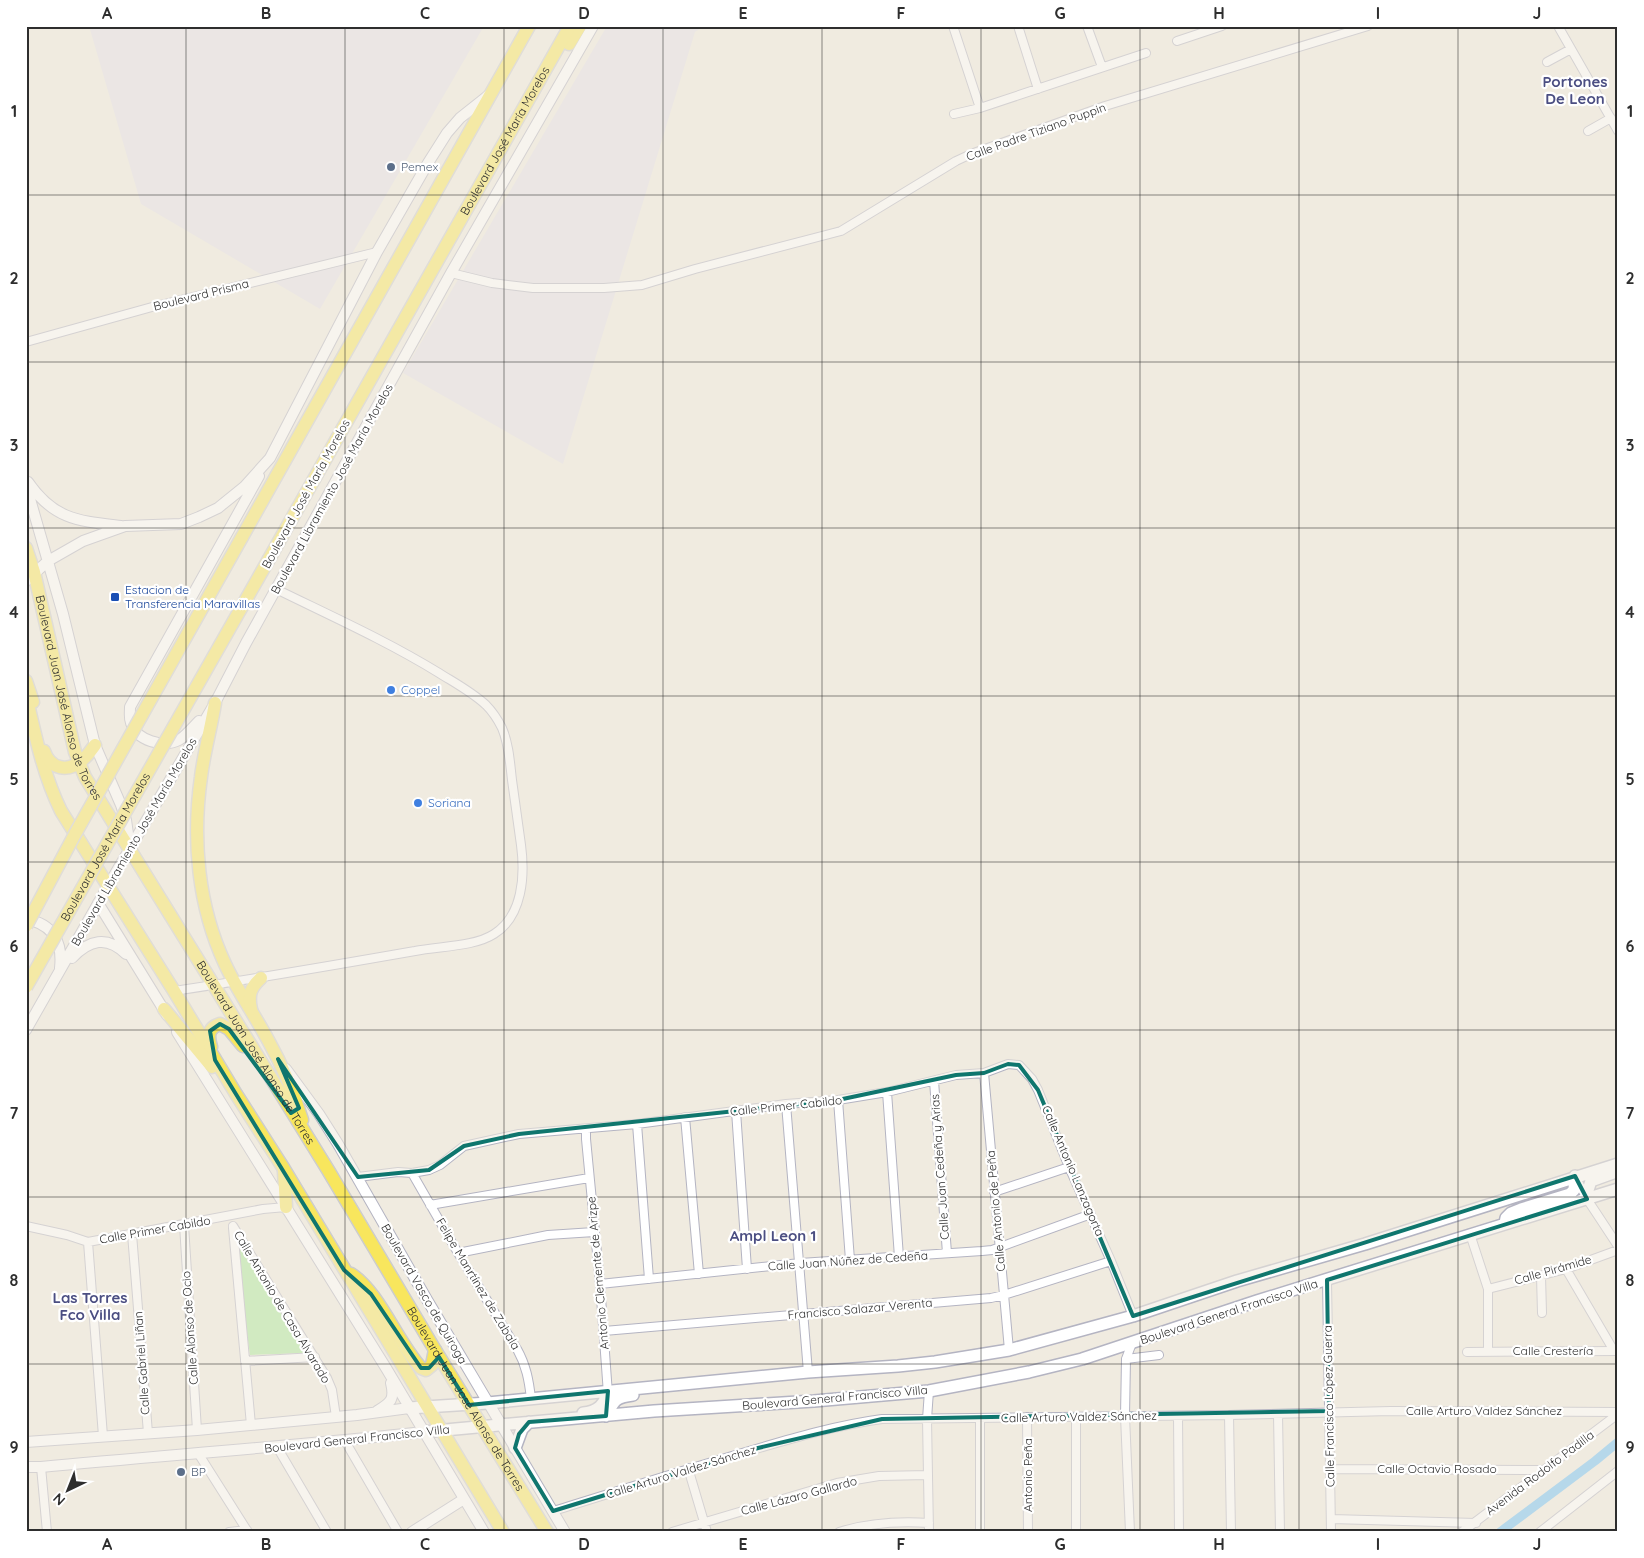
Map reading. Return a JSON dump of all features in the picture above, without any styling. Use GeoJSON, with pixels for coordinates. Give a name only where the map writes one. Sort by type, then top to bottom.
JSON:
{"type":"FeatureCollection","features":[{"type":"Feature","properties":{"kind":"main road"},"geometry":{"type":"LineString","coordinates":[[26,926],[529,26]]}},
{"type":"Feature","properties":{"kind":"main road","name":"Boulevard José María Morelos"},"geometry":{"type":"LineString","coordinates":[[26,988],[570,26]]}},
{"type":"Feature","properties":{"kind":"main road"},"geometry":{"type":"LineString","coordinates":[[530,96],[562,56],[580,26]]}},
{"type":"Feature","properties":{"kind":"main road","name":"Boulevard Juan José Alonso de Torres"},"geometry":{"type":"LineString","coordinates":[[26,548],[30,576],[75,752],[94,793],[306,1135],[547,1532]]}},
{"type":"Feature","properties":{"kind":"main road"},"geometry":{"type":"LineString","coordinates":[[26,681],[46,758],[54,766],[73,766],[79,763],[84,760],[95,745]]}},
{"type":"Feature","properties":{"kind":"main road"},"geometry":{"type":"LineString","coordinates":[[26,696],[36,740],[51,790],[72,831],[284,1169],[503,1532]]}},
{"type":"Feature","properties":{"kind":"main road"},"geometry":{"type":"LineString","coordinates":[[215,702],[201,776],[198,804],[198,858],[209,923],[234,982],[278,1059],[296,1100],[306,1135]]}},
{"type":"Feature","properties":{"kind":"main road"},"geometry":{"type":"LineString","coordinates":[[252,1014],[251,988],[261,978]]}},
{"type":"Feature","properties":{"kind":"main road"},"geometry":{"type":"LineString","coordinates":[[164,1009],[236,1094]]}},
{"type":"Feature","properties":{"kind":"main road"},"geometry":{"type":"LineString","coordinates":[[215,1060],[208,1034],[212,1028],[220,1024],[234,1034],[291,1111]]}},
{"type":"Feature","properties":{"kind":"main road","name":"Boulevard General Francisco Villa"},"geometry":{"type":"LineString","coordinates":[[409,1408],[469,1405],[808,1372],[907,1365],[1009,1350],[1132,1316],[1236,1281],[1365,1244],[1575,1176],[1618,1164]]}},
{"type":"Feature","properties":{"kind":"main road"},"geometry":{"type":"LineString","coordinates":[[284,1169],[286,1207]]}},
{"type":"Feature","properties":{"kind":"main road"},"geometry":{"type":"LineString","coordinates":[[1587,1199],[1591,1181],[1618,1172]]}},
{"type":"Feature","properties":{"kind":"main road"},"geometry":{"type":"LineString","coordinates":[[1505,1223],[1506,1218],[1514,1211],[1570,1194],[1574,1190],[1575,1176]]}},
{"type":"Feature","properties":{"kind":"main road","name":"Boulevard General Francisco Villa"},"geometry":{"type":"LineString","coordinates":[[423,1432],[532,1421],[929,1391],[1029,1372],[1082,1359],[1257,1301],[1618,1189]]}},
{"type":"Feature","properties":{"kind":"main road"},"geometry":{"type":"LineString","coordinates":[[344,1270],[358,1279],[371,1294],[420,1368],[426,1370],[432,1365],[435,1350]]}},
{"type":"Feature","properties":{"kind":"main road"},"geometry":{"type":"LineString","coordinates":[[606,1416],[615,1400],[623,1396],[691,1387],[703,1383]]}},
{"type":"Feature","properties":{"kind":"main road"},"geometry":{"type":"LineString","coordinates":[[515,1448],[522,1429],[532,1421],[552,1415],[593,1412],[602,1405],[608,1391]]}},
{"type":"Feature","properties":{"kind":"street","name":"Boulevard Libramiento José María Morelos"},"geometry":{"type":"LineString","coordinates":[[26,1030],[215,702],[451,273],[593,26]]}},
{"type":"Feature","properties":{"kind":"street"},"geometry":{"type":"LineString","coordinates":[[953,26],[980,108]]}},
{"type":"Feature","properties":{"kind":"street"},"geometry":{"type":"LineString","coordinates":[[1018,26],[1038,88]]}},
{"type":"Feature","properties":{"kind":"street"},"geometry":{"type":"LineString","coordinates":[[1087,26],[1102,67]]}},
{"type":"Feature","properties":{"kind":"street"},"geometry":{"type":"LineString","coordinates":[[1177,41],[1222,26]]}},
{"type":"Feature","properties":{"kind":"street","name":"Calle Padre Tiziano Puppin"},"geometry":{"type":"LineString","coordinates":[[451,273],[492,283],[533,288],[628,288],[642,285],[695,269],[841,231],[956,161],[972,154],[1106,106],[1368,26]]}},
{"type":"Feature","properties":{"kind":"street"},"geometry":{"type":"LineString","coordinates":[[1558,26],[1618,131]]}},
{"type":"Feature","properties":{"kind":"street"},"geometry":{"type":"LineString","coordinates":[[1547,62],[1571,49]]}},
{"type":"Feature","properties":{"kind":"street"},"geometry":{"type":"LineString","coordinates":[[954,114],[980,108],[1146,53]]}},
{"type":"Feature","properties":{"kind":"street"},"geometry":{"type":"LineString","coordinates":[[215,702],[188,733],[179,740],[167,744],[156,743],[138,733],[132,725],[130,716],[130,707],[134,698],[270,458],[376,252],[400,210],[447,134],[464,114],[491,93]]}},
{"type":"Feature","properties":{"kind":"street"},"geometry":{"type":"LineString","coordinates":[[1588,131],[1611,118]]}},
{"type":"Feature","properties":{"kind":"street","name":"Boulevard Prisma"},"geometry":{"type":"LineString","coordinates":[[26,342],[152,307],[376,252]]}},
{"type":"Feature","properties":{"kind":"street"},"geometry":{"type":"LineString","coordinates":[[26,479],[44,501],[66,516],[80,521],[125,526],[180,524],[199,518],[232,498],[270,458]]}},
{"type":"Feature","properties":{"kind":"street"},"geometry":{"type":"LineString","coordinates":[[26,485],[63,614],[95,745],[121,805],[126,820],[130,849]]}},
{"type":"Feature","properties":{"kind":"street"},"geometry":{"type":"LineString","coordinates":[[30,576],[48,561],[82,541],[125,526]]}},
{"type":"Feature","properties":{"kind":"street"},"geometry":{"type":"LineString","coordinates":[[174,991],[261,978],[485,939],[496,933],[513,913],[522,883],[523,867],[510,759],[505,736],[493,713],[466,690],[411,656],[276,589]]}},
{"type":"Feature","properties":{"kind":"street"},"geometry":{"type":"LineString","coordinates":[[98,903],[386,1368],[484,1532]]}},
{"type":"Feature","properties":{"kind":"street"},"geometry":{"type":"LineString","coordinates":[[26,920],[43,925],[58,940],[62,958],[60,972]]}},
{"type":"Feature","properties":{"kind":"street"},"geometry":{"type":"LineString","coordinates":[[60,972],[86,945],[100,942],[115,945],[136,964]]}},
{"type":"Feature","properties":{"kind":"street","name":"Boulevard Vasco de Quiroga"},"geometry":{"type":"LineString","coordinates":[[278,1059],[319,1114],[358,1177],[382,1223],[565,1532]]}},
{"type":"Feature","properties":{"kind":"street","name":"Calle Antonio Lanzagorta"},"geometry":{"type":"LineString","coordinates":[[984,1073],[1008,1064],[1019,1065],[1032,1079],[1111,1261],[1132,1316]]}},
{"type":"Feature","properties":{"kind":"street","name":"Calle Primer Cabildo"},"geometry":{"type":"LineString","coordinates":[[358,1177],[429,1170],[440,1165],[464,1146],[519,1134],[586,1130],[602,1126],[637,1124],[786,1104],[838,1100],[887,1092],[956,1075],[984,1073]]}},
{"type":"Feature","properties":{"kind":"street","name":"Calle Antonio de Peña"},"geometry":{"type":"LineString","coordinates":[[984,1073],[1009,1350]]}},
{"type":"Feature","properties":{"kind":"street","name":"Calle Juan Cedeña y Arias"},"geometry":{"type":"LineString","coordinates":[[934,1080],[947,1253]]}},
{"type":"Feature","properties":{"kind":"street"},"geometry":{"type":"LineString","coordinates":[[887,1092],[899,1257]]}},
{"type":"Feature","properties":{"kind":"street"},"geometry":{"type":"LineString","coordinates":[[838,1100],[850,1260]]}},
{"type":"Feature","properties":{"kind":"street"},"geometry":{"type":"LineString","coordinates":[[786,1104],[808,1372]]}},
{"type":"Feature","properties":{"kind":"street"},"geometry":{"type":"LineString","coordinates":[[736,1111],[747,1269]]}},
{"type":"Feature","properties":{"kind":"street"},"geometry":{"type":"LineString","coordinates":[[685,1117],[699,1274]]}},
{"type":"Feature","properties":{"kind":"street"},"geometry":{"type":"LineString","coordinates":[[637,1124],[650,1279]]}},
{"type":"Feature","properties":{"kind":"street","name":"Antonio Clemente de Arizpe"},"geometry":{"type":"LineString","coordinates":[[586,1130],[604,1331],[608,1391],[606,1416]]}},
{"type":"Feature","properties":{"kind":"street"},"geometry":{"type":"LineString","coordinates":[[994,1192],[1070,1167]]}},
{"type":"Feature","properties":{"kind":"street","name":"Felipe Manrtínez de Zabala"},"geometry":{"type":"LineString","coordinates":[[412,1173],[458,1253],[499,1317],[525,1364],[531,1399]]}},
{"type":"Feature","properties":{"kind":"street"},"geometry":{"type":"LineString","coordinates":[[1575,1176],[1618,1248]]}},
{"type":"Feature","properties":{"kind":"street"},"geometry":{"type":"LineString","coordinates":[[430,1205],[589,1178]]}},
{"type":"Feature","properties":{"kind":"street","name":"Calle Primer Cabildo"},"geometry":{"type":"LineString","coordinates":[[26,1226],[67,1235],[88,1242],[263,1209],[286,1207]]}},
{"type":"Feature","properties":{"kind":"street","name":"Calle Juan Núñez de Cedeña"},"geometry":{"type":"LineString","coordinates":[[600,1284],[800,1263],[974,1252],[999,1247],[1091,1214]]}},
{"type":"Feature","properties":{"kind":"street"},"geometry":{"type":"LineString","coordinates":[[232,1216],[250,1425]]}},
{"type":"Feature","properties":{"kind":"street","name":"Calle Alonso de Ocio"},"geometry":{"type":"LineString","coordinates":[[184,1225],[197,1430]]}},
{"type":"Feature","properties":{"kind":"street","name":"Calle Antonio de Casa Alvarado"},"geometry":{"type":"LineString","coordinates":[[233,1226],[327,1378],[332,1390],[336,1417]]}},
{"type":"Feature","properties":{"kind":"street"},"geometry":{"type":"LineString","coordinates":[[458,1253],[548,1235],[594,1232]]}},
{"type":"Feature","properties":{"kind":"street","name":"Calle Gabriel Liñan"},"geometry":{"type":"LineString","coordinates":[[132,1234],[148,1433]]}},
{"type":"Feature","properties":{"kind":"street"},"geometry":{"type":"LineString","coordinates":[[1470,1234],[1488,1289],[1488,1351]]}},
{"type":"Feature","properties":{"kind":"street"},"geometry":{"type":"LineString","coordinates":[[88,1242],[103,1436]]}},
{"type":"Feature","properties":{"kind":"street","name":"Calle Pirámide"},"geometry":{"type":"LineString","coordinates":[[1488,1289],[1566,1269],[1618,1248]]}},
{"type":"Feature","properties":{"kind":"street","name":"Francisco Salazar Verenta"},"geometry":{"type":"LineString","coordinates":[[604,1331],[983,1298],[1004,1295],[1111,1261]]}},
{"type":"Feature","properties":{"kind":"street"},"geometry":{"type":"LineString","coordinates":[[1566,1269],[1616,1351]]}},
{"type":"Feature","properties":{"kind":"street"},"geometry":{"type":"LineString","coordinates":[[1541,1276],[1542,1313]]}},
{"type":"Feature","properties":{"kind":"street","name":"Calle Francisco López Guerra"},"geometry":{"type":"LineString","coordinates":[[1327,1280],[1331,1532]]}},
{"type":"Feature","properties":{"kind":"street"},"geometry":{"type":"LineString","coordinates":[[1130,1532],[1125,1416],[1126,1359],[1132,1343]]}},
{"type":"Feature","properties":{"kind":"street","name":"Calle Crestería"},"geometry":{"type":"LineString","coordinates":[[1467,1352],[1616,1351]]}},
{"type":"Feature","properties":{"kind":"street"},"geometry":{"type":"LineString","coordinates":[[1126,1359],[1159,1355]]}},
{"type":"Feature","properties":{"kind":"street"},"geometry":{"type":"LineString","coordinates":[[245,1361],[315,1357]]}},
{"type":"Feature","properties":{"kind":"street"},"geometry":{"type":"LineString","coordinates":[[376,1412],[388,1404],[393,1395],[386,1368]]}},
{"type":"Feature","properties":{"kind":"street"},"geometry":{"type":"LineString","coordinates":[[929,1391],[927,1419],[929,1532]]}},
{"type":"Feature","properties":{"kind":"street","name":"Boulevard General Francisco Villa"},"geometry":{"type":"LineString","coordinates":[[26,1442],[197,1430],[409,1408]]}},
{"type":"Feature","properties":{"kind":"street","name":"Calle Arturo Valdez Sánchez"},"geometry":{"type":"LineString","coordinates":[[553,1511],[688,1468],[837,1426],[882,1419],[1178,1416],[1329,1412],[1618,1413]]}},
{"type":"Feature","properties":{"kind":"street","name":"Avenida Rodolfo Padilla"},"geometry":{"type":"LineString","coordinates":[[1462,1532],[1618,1413]]}},
{"type":"Feature","properties":{"kind":"street"},"geometry":{"type":"LineString","coordinates":[[1278,1414],[1280,1532]]}},
{"type":"Feature","properties":{"kind":"street"},"geometry":{"type":"LineString","coordinates":[[1229,1415],[1231,1532]]}},
{"type":"Feature","properties":{"kind":"street"},"geometry":{"type":"LineString","coordinates":[[1178,1416],[1179,1532]]}},
{"type":"Feature","properties":{"kind":"street","name":"Antonio Peña"},"geometry":{"type":"LineString","coordinates":[[1027,1417],[1028,1532]]}},
{"type":"Feature","properties":{"kind":"street"},"geometry":{"type":"LineString","coordinates":[[1076,1417],[1076,1532]]}},
{"type":"Feature","properties":{"kind":"street"},"geometry":{"type":"LineString","coordinates":[[980,1418],[980,1532]]}},
{"type":"Feature","properties":{"kind":"street","name":"Boulevard General Francisco Villa"},"geometry":{"type":"LineString","coordinates":[[26,1467],[277,1448],[423,1432]]}},
{"type":"Feature","properties":{"kind":"street"},"geometry":{"type":"LineString","coordinates":[[345,1441],[398,1532]]}},
{"type":"Feature","properties":{"kind":"street"},"geometry":{"type":"LineString","coordinates":[[277,1448],[327,1532]]}},
{"type":"Feature","properties":{"kind":"street"},"geometry":{"type":"LineString","coordinates":[[198,1453],[248,1531],[229,1532]]}},
{"type":"Feature","properties":{"kind":"street"},"geometry":{"type":"LineString","coordinates":[[41,1467],[47,1532]]}},
{"type":"Feature","properties":{"kind":"street"},"geometry":{"type":"LineString","coordinates":[[688,1468],[707,1532]]}},
{"type":"Feature","properties":{"kind":"street","name":"Calle Octavio Rosado"},"geometry":{"type":"LineString","coordinates":[[1330,1469],[1545,1470]]}},
{"type":"Feature","properties":{"kind":"street"},"geometry":{"type":"LineString","coordinates":[[1540,1532],[1618,1470]]}},
{"type":"Feature","properties":{"kind":"street","name":"Calle Lázaro Gallardo"},"geometry":{"type":"LineString","coordinates":[[672,1532],[837,1483],[880,1476],[928,1475]]}},
{"type":"Feature","properties":{"kind":"street"},"geometry":{"type":"LineString","coordinates":[[417,1530],[464,1499]]}},
{"type":"Feature","properties":{"kind":"street"},"geometry":{"type":"LineString","coordinates":[[1331,1519],[1476,1522]]}},
{"type":"Feature","properties":{"kind":"street"},"geometry":{"type":"LineString","coordinates":[[839,1532],[884,1522],[929,1523]]}},
{"type":"Feature","properties":{"kind":"highlighted area"},"geometry":{"type":"Polygon","coordinates":[[[220,1024],[229,1029],[291,1113],[299,1108],[278,1059],[358,1177],[429,1170],[464,1146],[519,1134],[838,1100],[956,1075],[984,1073],[1008,1064],[1019,1065],[1038,1090],[1133,1316],[1575,1176],[1587,1199],[1327,1280],[1329,1411],[882,1419],[758,1448],[553,1511],[515,1448],[519,1434],[529,1422],[606,1416],[608,1391],[469,1405],[439,1357],[429,1368],[421,1368],[371,1294],[344,1270],[215,1060],[210,1031],[220,1024]]]}},
{"type":"Feature","properties":{"kind":"shaded area"},"geometry":{"type":"Polygon","coordinates":[[[89,26],[484,26],[320,309],[141,204],[89,26]]]}},
{"type":"Feature","properties":{"kind":"shaded area"},"geometry":{"type":"Polygon","coordinates":[[[607,26],[704,26],[695,32],[563,464],[403,373],[607,26]]]}},
{"type":"Feature","properties":{"kind":"green space"},"geometry":{"type":"Polygon","coordinates":[[[238,1249],[242,1251],[307,1353],[250,1355],[236,1254],[238,1249]]]}},
{"type":"Feature","properties":{"kind":"waterway"},"geometry":{"type":"LineString","coordinates":[[1500,1532],[1618,1442]]}},
{"type":"Feature","properties":{"kind":"place","name":"Pemex"},"geometry":{"type":"Point","coordinates":[391,167]}},
{"type":"Feature","properties":{"kind":"place","name":"Estacion de Transferencia Maravillas"},"geometry":{"type":"Point","coordinates":[115,597]}},
{"type":"Feature","properties":{"kind":"place","name":"Coppel"},"geometry":{"type":"Point","coordinates":[391,690]}},
{"type":"Feature","properties":{"kind":"place","name":"Soriana"},"geometry":{"type":"Point","coordinates":[418,803]}},
{"type":"Feature","properties":{"kind":"place","name":"BP"},"geometry":{"type":"Point","coordinates":[181,1472]}},
{"type":"Feature","properties":{"kind":"district","name":"Portones De Leon"},"geometry":{"type":"Point","coordinates":[1575,90]}},
{"type":"Feature","properties":{"kind":"district","name":"Ampl Leon 1"},"geometry":{"type":"Point","coordinates":[773,1236]}},
{"type":"Feature","properties":{"kind":"district","name":"Las Torres Fco Villa"},"geometry":{"type":"Point","coordinates":[90,1306]}}]}
